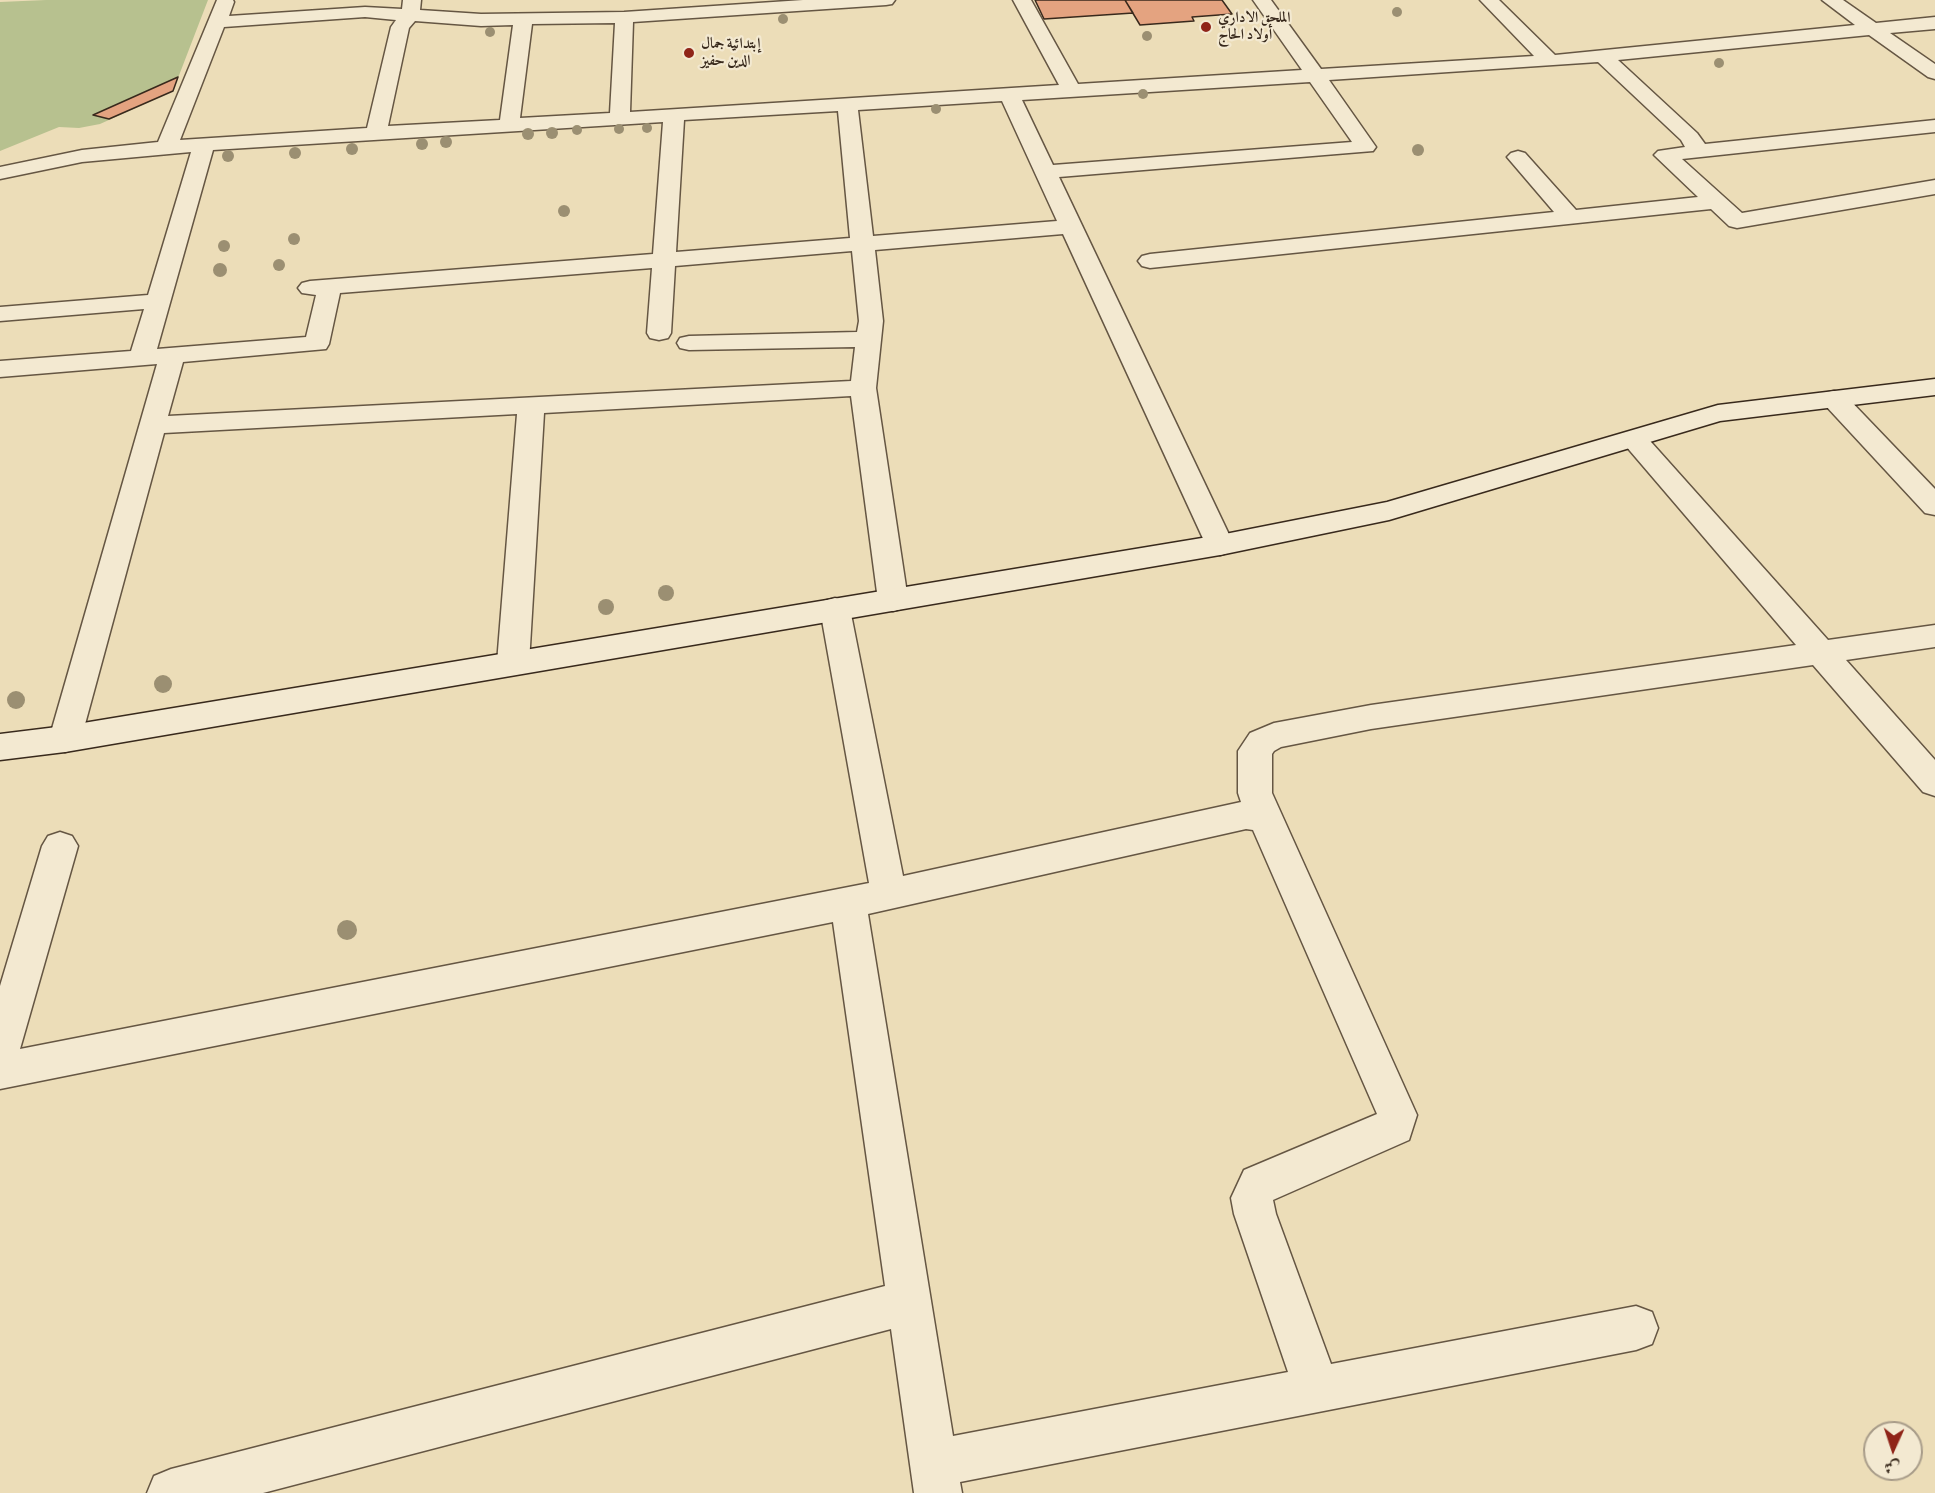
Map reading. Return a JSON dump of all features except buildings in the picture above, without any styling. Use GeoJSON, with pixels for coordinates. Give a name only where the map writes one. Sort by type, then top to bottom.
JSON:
{"type":"FeatureCollection","features":[{"type":"Feature","properties":{"kind":"street"},"geometry":{"type":"LineString","coordinates":[[166,148],[226,0]]}},
{"type":"Feature","properties":{"kind":"street"},"geometry":{"type":"LineString","coordinates":[[217,22],[411,7],[481,20],[523,20],[624,17],[886,0]]}},
{"type":"Feature","properties":{"kind":"street"},"geometry":{"type":"LineString","coordinates":[[1022,0],[1072,90]]}},
{"type":"Feature","properties":{"kind":"street"},"geometry":{"type":"LineString","coordinates":[[1045,172],[1366,147],[1262,0]]}},
{"type":"Feature","properties":{"kind":"street"},"geometry":{"type":"LineString","coordinates":[[1489,0],[1550,61]]}},
{"type":"Feature","properties":{"kind":"street"},"geometry":{"type":"LineString","coordinates":[[1832,0],[1935,73]]}},
{"type":"Feature","properties":{"kind":"street"},"geometry":{"type":"LineString","coordinates":[[376,134],[400,27],[411,7]]}},
{"type":"Feature","properties":{"kind":"street"},"geometry":{"type":"LineString","coordinates":[[620,118],[624,17]]}},
{"type":"Feature","properties":{"kind":"street"},"geometry":{"type":"LineString","coordinates":[[509,126],[523,20]]}},
{"type":"Feature","properties":{"kind":"street"},"geometry":{"type":"LineString","coordinates":[[0,173],[82,156],[204,144],[1550,61],[1935,23]]}},
{"type":"Feature","properties":{"kind":"street"},"geometry":{"type":"LineString","coordinates":[[1603,56],[1690,137],[1698,151]]}},
{"type":"Feature","properties":{"kind":"street"},"geometry":{"type":"LineString","coordinates":[[1009,94],[1220,545]]}},
{"type":"Feature","properties":{"kind":"street"},"geometry":{"type":"LineString","coordinates":[[847,104],[871,321],[863,388],[893,600]]}},
{"type":"Feature","properties":{"kind":"street"},"geometry":{"type":"LineString","coordinates":[[659,333],[674,115]]}},
{"type":"Feature","properties":{"kind":"street"},"geometry":{"type":"LineString","coordinates":[[1935,126],[1665,155],[1737,221],[1935,187]]}},
{"type":"Feature","properties":{"kind":"street"},"geometry":{"type":"LineString","coordinates":[[142,358],[204,144]]}},
{"type":"Feature","properties":{"kind":"street"},"geometry":{"type":"LineString","coordinates":[[1518,157],[1570,217]]}},
{"type":"Feature","properties":{"kind":"street"},"geometry":{"type":"LineString","coordinates":[[1150,261],[1715,202]]}},
{"type":"Feature","properties":{"kind":"street"},"geometry":{"type":"LineString","coordinates":[[0,369],[317,344],[320,287],[1071,227]]}},
{"type":"Feature","properties":{"kind":"street"},"geometry":{"type":"LineString","coordinates":[[0,314],[159,301]]}},
{"type":"Feature","properties":{"kind":"street"},"geometry":{"type":"LineString","coordinates":[[689,343],[869,339]]}},
{"type":"Feature","properties":{"kind":"street"},"geometry":{"type":"LineString","coordinates":[[64,738],[172,356]]}},
{"type":"Feature","properties":{"kind":"street"},"geometry":{"type":"LineString","coordinates":[[0,747],[1220,545],[1389,510],[1718,413],[1935,387]]}},
{"type":"Feature","properties":{"kind":"street"},"geometry":{"type":"LineString","coordinates":[[153,425],[863,388]]}},
{"type":"Feature","properties":{"kind":"street"},"geometry":{"type":"LineString","coordinates":[[1834,399],[1935,506]]}},
{"type":"Feature","properties":{"kind":"street"},"geometry":{"type":"LineString","coordinates":[[513,663],[531,405]]}},
{"type":"Feature","properties":{"kind":"street"},"geometry":{"type":"LineString","coordinates":[[1634,439],[1935,783]]}},
{"type":"Feature","properties":{"kind":"street"},"geometry":{"type":"LineString","coordinates":[[835,609],[889,894]]}},
{"type":"Feature","properties":{"kind":"street"},"geometry":{"type":"LineString","coordinates":[[1317,1390],[1255,1214],[1252,1198],[1259,1185],[1395,1126],[1397,1115],[1264,819],[1256,794],[1255,751],[1262,742],[1274,736],[1371,717],[1935,636]]}},
{"type":"Feature","properties":{"kind":"street"},"geometry":{"type":"LineString","coordinates":[[0,1071],[848,903],[1246,815],[1256,815],[1264,819]]}},
{"type":"Feature","properties":{"kind":"street"},"geometry":{"type":"LineString","coordinates":[[0,1051],[60,846]]}},
{"type":"Feature","properties":{"kind":"street"},"geometry":{"type":"LineString","coordinates":[[848,903],[935,1478],[1317,1390],[1636,1328]]}},
{"type":"Feature","properties":{"kind":"street"},"geometry":{"type":"LineString","coordinates":[[171,1493],[909,1302]]}},
{"type":"Feature","properties":{"kind":"green space"},"geometry":{"type":"Polygon","coordinates":[[[208,0],[173,91],[100,124],[79,128],[59,127],[0,151],[0,2],[208,0]]]}},
{"type":"Feature","properties":{"kind":"place","name":"الملحق الاداري أولاد الحاج"},"geometry":{"type":"Point","coordinates":[1206,27]}},
{"type":"Feature","properties":{"kind":"place","name":"إبتدائية جمال الدين حفيز"},"geometry":{"type":"Point","coordinates":[689,53]}}]}
